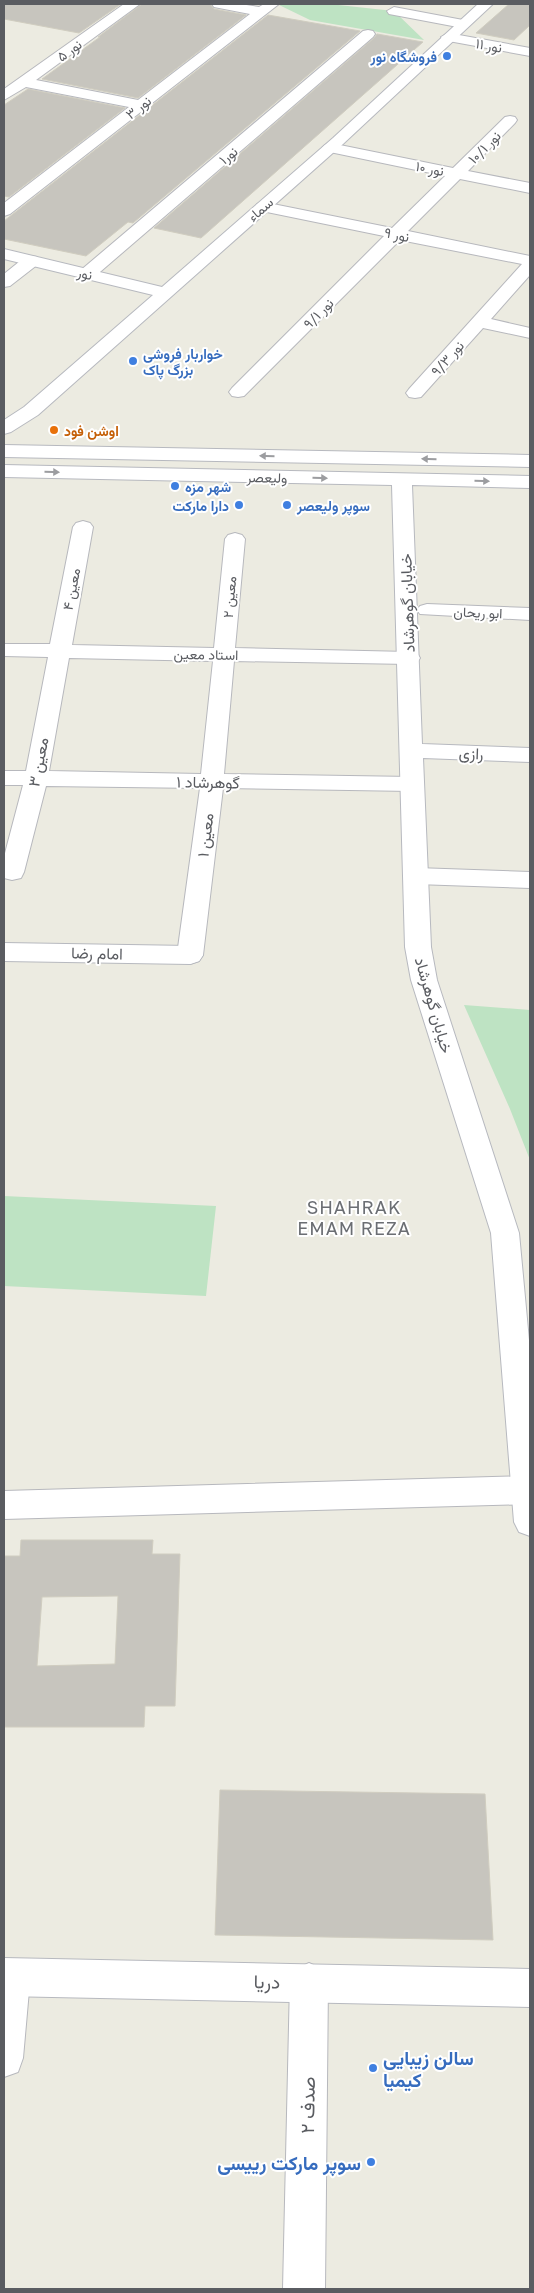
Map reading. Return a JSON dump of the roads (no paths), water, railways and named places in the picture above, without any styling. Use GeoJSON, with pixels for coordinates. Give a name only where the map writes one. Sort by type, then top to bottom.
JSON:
{"type":"FeatureCollection","features":[{"type":"Feature","properties":{"kind":"street","name":"نور ۵"},"geometry":{"type":"LineString","coordinates":[[4,96],[133,4]]}},
{"type":"Feature","properties":{"kind":"street"},"geometry":{"type":"LineString","coordinates":[[219,4],[267,8]]}},
{"type":"Feature","properties":{"kind":"street"},"geometry":{"type":"LineString","coordinates":[[404,4],[394,11],[463,24]]}},
{"type":"Feature","properties":{"kind":"street","name":"سماء"},"geometry":{"type":"LineString","coordinates":[[4,428],[31,411],[263,207],[486,4]]}},
{"type":"Feature","properties":{"kind":"street","name":"نور ۳"},"geometry":{"type":"LineString","coordinates":[[4,211],[267,8]]}},
{"type":"Feature","properties":{"kind":"street","name":"نور۱"},"geometry":{"type":"LineString","coordinates":[[87,274],[368,34]]}},
{"type":"Feature","properties":{"kind":"street","name":"نور ۱۱"},"geometry":{"type":"LineString","coordinates":[[448,37],[529,50]]}},
{"type":"Feature","properties":{"kind":"street"},"geometry":{"type":"LineString","coordinates":[[23,82],[140,105]]}},
{"type":"Feature","properties":{"kind":"street","name":"نور ۱۰/۱"},"geometry":{"type":"LineString","coordinates":[[397,234],[510,120]]}},
{"type":"Feature","properties":{"kind":"street","name":"نور ۱۰"},"geometry":{"type":"LineString","coordinates":[[330,148],[530,188]]}},
{"type":"Feature","properties":{"kind":"street","name":"نور ۹"},"geometry":{"type":"LineString","coordinates":[[263,207],[530,261]]}},
{"type":"Feature","properties":{"kind":"street","name":"نور ۹/۱"},"geometry":{"type":"LineString","coordinates":[[238,392],[397,234]]}},
{"type":"Feature","properties":{"kind":"street","name":"نور"},"geometry":{"type":"LineString","coordinates":[[4,254],[166,292]]}},
{"type":"Feature","properties":{"kind":"street"},"geometry":{"type":"LineString","coordinates":[[4,282],[30,261]]}},
{"type":"Feature","properties":{"kind":"street"},"geometry":{"type":"LineString","coordinates":[[530,265],[479,322],[530,333]]}},
{"type":"Feature","properties":{"kind":"street","name":"نور ۹/۳"},"geometry":{"type":"LineString","coordinates":[[415,394],[479,322]]}},
{"type":"Feature","properties":{"kind":"street"},"geometry":{"type":"LineString","coordinates":[[31,411],[39,439],[52,452]]}},
{"type":"Feature","properties":{"kind":"street","name":"ولیعصر"},"geometry":{"type":"LineString","coordinates":[[4,451],[530,461]]}},
{"type":"Feature","properties":{"kind":"street","name":"ولیعصر"},"geometry":{"type":"LineString","coordinates":[[4,471],[530,482]]}},
{"type":"Feature","properties":{"kind":"street","name":"خیابان گوهرشاد"},"geometry":{"type":"LineString","coordinates":[[402,480],[418,948],[424,980],[505,1233],[529,1490],[530,1522]]}},
{"type":"Feature","properties":{"kind":"street","name":"معین ۴"},"geometry":{"type":"LineString","coordinates":[[59,651],[83,527]]}},
{"type":"Feature","properties":{"kind":"street","name":"معین ۲"},"geometry":{"type":"LineString","coordinates":[[224,655],[235,539]]}},
{"type":"Feature","properties":{"kind":"street","name":"ابو ریحان"},"geometry":{"type":"LineString","coordinates":[[427,610],[530,614]]}},
{"type":"Feature","properties":{"kind":"street","name":"استاد معین"},"geometry":{"type":"LineString","coordinates":[[4,650],[409,658]]}},
{"type":"Feature","properties":{"kind":"street","name":"معین ۳"},"geometry":{"type":"LineString","coordinates":[[12,872],[36,778],[59,651]]}},
{"type":"Feature","properties":{"kind":"street","name":"معین ۱"},"geometry":{"type":"LineString","coordinates":[[190,955],[212,782],[224,655]]}},
{"type":"Feature","properties":{"kind":"street","name":"رازی"},"geometry":{"type":"LineString","coordinates":[[412,751],[530,755]]}},
{"type":"Feature","properties":{"kind":"street","name":"گوهرشاد ۱"},"geometry":{"type":"LineString","coordinates":[[4,778],[412,784]]}},
{"type":"Feature","properties":{"kind":"street"},"geometry":{"type":"LineString","coordinates":[[416,876],[530,880]]}},
{"type":"Feature","properties":{"kind":"street","name":"امام رضا"},"geometry":{"type":"LineString","coordinates":[[4,952],[190,955]]}},
{"type":"Feature","properties":{"kind":"street"},"geometry":{"type":"LineString","coordinates":[[4,1505],[529,1490]]}},
{"type":"Feature","properties":{"kind":"street"},"geometry":{"type":"LineString","coordinates":[[4,2058],[7,1978]]}},
{"type":"Feature","properties":{"kind":"street","name":"دریا"},"geometry":{"type":"LineString","coordinates":[[7,1978],[308,1982],[530,1988]]}},
{"type":"Feature","properties":{"kind":"street","name":"صدف ۲"},"geometry":{"type":"LineString","coordinates":[[304,2289],[308,1982]]}},
{"type":"Feature","properties":{"kind":"place","name":"فروشگاه نور"},"geometry":{"type":"Point","coordinates":[447,56]}},
{"type":"Feature","properties":{"kind":"place","name":"خواربار فروشی بزرگ پاک"},"geometry":{"type":"Point","coordinates":[133,361]}},
{"type":"Feature","properties":{"kind":"place","name":"اوشن فود"},"geometry":{"type":"Point","coordinates":[54,430]}},
{"type":"Feature","properties":{"kind":"place","name":"شهر مزه"},"geometry":{"type":"Point","coordinates":[175,486]}},
{"type":"Feature","properties":{"kind":"place","name":"دارا مارکت"},"geometry":{"type":"Point","coordinates":[239,505]}},
{"type":"Feature","properties":{"kind":"place","name":"سوپر ولیعصر"},"geometry":{"type":"Point","coordinates":[287,505]}},
{"type":"Feature","properties":{"kind":"place","name":"سالن زیبایی کیمیا"},"geometry":{"type":"Point","coordinates":[373,2068]}},
{"type":"Feature","properties":{"kind":"place","name":"سوپر مارکت رییسی"},"geometry":{"type":"Point","coordinates":[371,2162]}},
{"type":"Feature","properties":{"kind":"district","name":"SHAHRAK EMAM REZA"},"geometry":{"type":"Point","coordinates":[354,1217]}}]}
